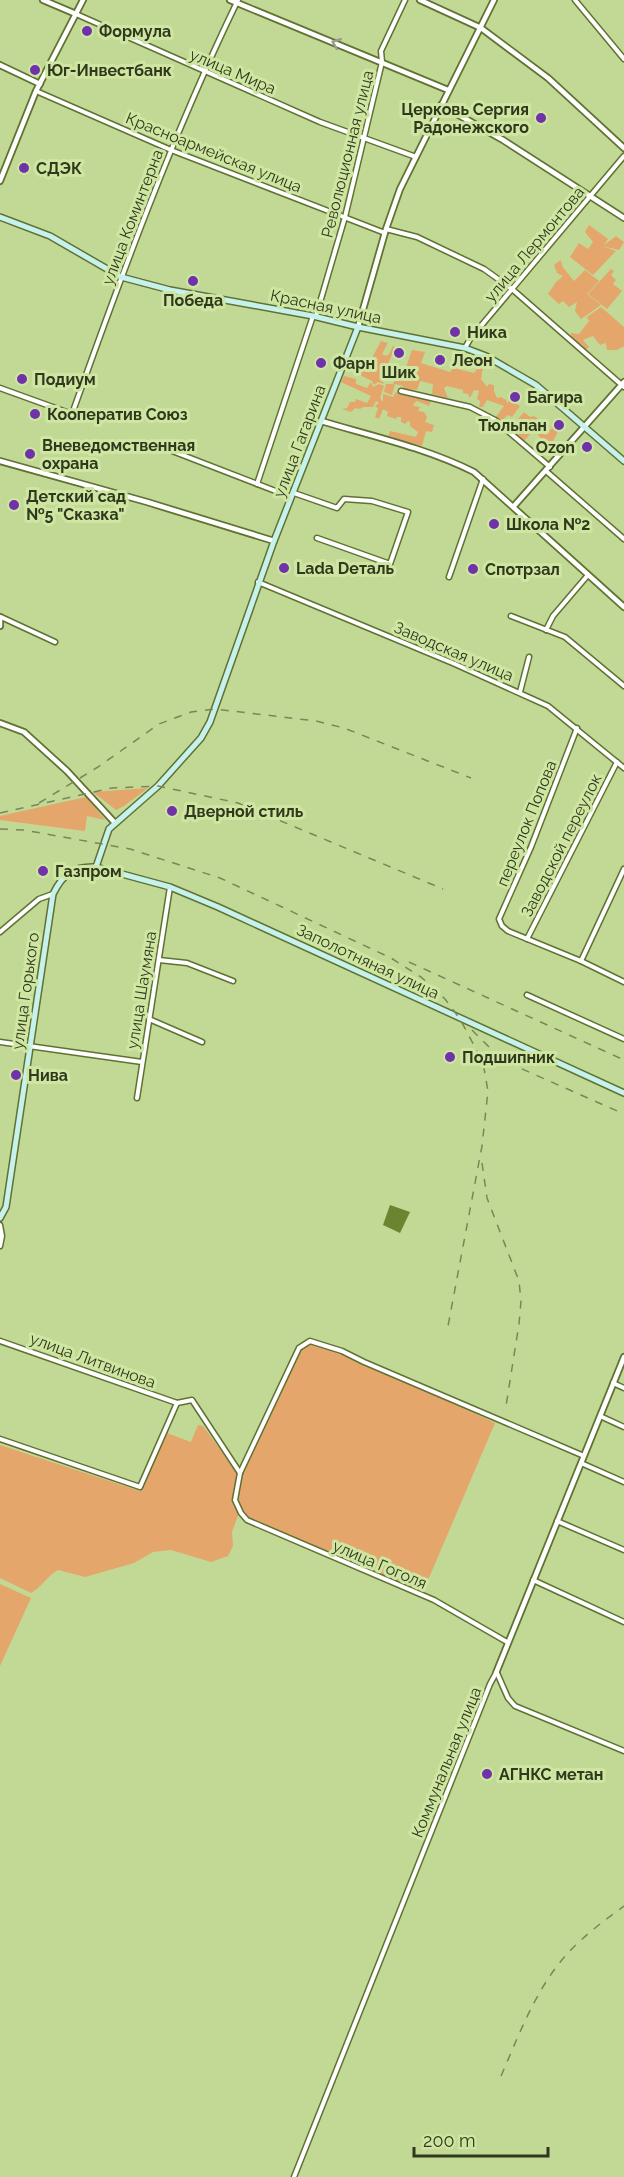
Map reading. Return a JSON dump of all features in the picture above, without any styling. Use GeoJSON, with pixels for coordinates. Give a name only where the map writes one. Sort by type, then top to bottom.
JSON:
{"type":"FeatureCollection","features":[{"type":"Feature","properties":{"kind":"main road","name":"Красная улица"},"geometry":{"type":"LineString","coordinates":[[0,217],[50,236],[121,277],[170,290],[314,316],[465,348],[486,356],[536,385],[624,461]]}},
{"type":"Feature","properties":{"kind":"main road","name":"улица Гагарина"},"geometry":{"type":"LineString","coordinates":[[96,867],[109,829],[158,786],[201,738],[212,716],[258,582],[358,327]]}},
{"type":"Feature","properties":{"kind":"main road"},"geometry":{"type":"LineString","coordinates":[[53,894],[59,881],[69,873],[84,867],[96,867]]}},
{"type":"Feature","properties":{"kind":"main road","name":"Заполотняная улица"},"geometry":{"type":"LineString","coordinates":[[96,867],[170,887],[218,907],[624,1093]]}},
{"type":"Feature","properties":{"kind":"main road","name":"улица Горького"},"geometry":{"type":"LineString","coordinates":[[0,1218],[6,1207],[53,894]]}},
{"type":"Feature","properties":{"kind":"street","name":"улица Мира"},"geometry":{"type":"LineString","coordinates":[[43,0],[320,122],[416,157]]}},
{"type":"Feature","properties":{"kind":"street"},"geometry":{"type":"LineString","coordinates":[[0,181],[39,84],[83,0]]}},
{"type":"Feature","properties":{"kind":"street"},"geometry":{"type":"LineString","coordinates":[[231,0],[448,90]]}},
{"type":"Feature","properties":{"kind":"street","name":"Революционная улица"},"geometry":{"type":"LineString","coordinates":[[257,484],[345,217],[382,62],[381,51],[405,0]]}},
{"type":"Feature","properties":{"kind":"street"},"geometry":{"type":"LineString","coordinates":[[420,0],[481,28],[548,78],[624,148]]}},
{"type":"Feature","properties":{"kind":"street","name":"улица Гагарина"},"geometry":{"type":"LineString","coordinates":[[358,327],[385,231],[400,189],[494,0]]}},
{"type":"Feature","properties":{"kind":"street"},"geometry":{"type":"LineString","coordinates":[[575,0],[624,59]]}},
{"type":"Feature","properties":{"kind":"street","name":"улица Коминтерна"},"geometry":{"type":"LineString","coordinates":[[0,388],[72,414],[121,277],[171,150],[238,1]]}},
{"type":"Feature","properties":{"kind":"street"},"geometry":{"type":"LineString","coordinates":[[0,65],[39,84]]}},
{"type":"Feature","properties":{"kind":"street","name":"Красноармейская улица"},"geometry":{"type":"LineString","coordinates":[[36,91],[171,150],[345,217],[385,231],[417,237],[484,269],[512,289],[623,384]]}},
{"type":"Feature","properties":{"kind":"street"},"geometry":{"type":"LineString","coordinates":[[441,105],[503,140],[624,218]]}},
{"type":"Feature","properties":{"kind":"street","name":"улица Лермонтова"},"geometry":{"type":"LineString","coordinates":[[465,348],[470,339],[624,156]]}},
{"type":"Feature","properties":{"kind":"street"},"geometry":{"type":"LineString","coordinates":[[514,506],[623,384]]}},
{"type":"Feature","properties":{"kind":"street"},"geometry":{"type":"LineString","coordinates":[[401,391],[470,406],[495,420],[624,539]]}},
{"type":"Feature","properties":{"kind":"street"},"geometry":{"type":"LineString","coordinates":[[321,421],[459,464],[474,472],[624,607]]}},
{"type":"Feature","properties":{"kind":"street"},"geometry":{"type":"LineString","coordinates":[[167,449],[257,484],[337,508],[344,499],[372,501],[408,512],[390,564],[317,538]]}},
{"type":"Feature","properties":{"kind":"street"},"geometry":{"type":"LineString","coordinates":[[0,461],[147,502],[274,541]]}},
{"type":"Feature","properties":{"kind":"street"},"geometry":{"type":"LineString","coordinates":[[449,577],[483,479]]}},
{"type":"Feature","properties":{"kind":"street"},"geometry":{"type":"LineString","coordinates":[[546,630],[552,616],[588,575]]}},
{"type":"Feature","properties":{"kind":"street","name":"Заводская улица"},"geometry":{"type":"LineString","coordinates":[[258,582],[520,692],[548,706],[624,768]]}},
{"type":"Feature","properties":{"kind":"street"},"geometry":{"type":"LineString","coordinates":[[511,616],[565,637],[624,686]]}},
{"type":"Feature","properties":{"kind":"street"},"geometry":{"type":"LineString","coordinates":[[0,626],[1,617],[55,642]]}},
{"type":"Feature","properties":{"kind":"street"},"geometry":{"type":"LineString","coordinates":[[520,692],[529,657]]}},
{"type":"Feature","properties":{"kind":"street"},"geometry":{"type":"LineString","coordinates":[[0,723],[24,732],[67,771],[115,823]]}},
{"type":"Feature","properties":{"kind":"street","name":"переулок Попова"},"geometry":{"type":"LineString","coordinates":[[527,939],[508,931],[499,919],[531,847],[577,729]]}},
{"type":"Feature","properties":{"kind":"street","name":"Заводской переулок"},"geometry":{"type":"LineString","coordinates":[[527,939],[617,762]]}},
{"type":"Feature","properties":{"kind":"street"},"geometry":{"type":"LineString","coordinates":[[581,961],[624,869]]}},
{"type":"Feature","properties":{"kind":"street","name":"улица Шаумяна"},"geometry":{"type":"LineString","coordinates":[[137,1098],[170,887]]}},
{"type":"Feature","properties":{"kind":"street"},"geometry":{"type":"LineString","coordinates":[[0,932],[39,899],[53,894]]}},
{"type":"Feature","properties":{"kind":"street"},"geometry":{"type":"LineString","coordinates":[[527,939],[624,982]]}},
{"type":"Feature","properties":{"kind":"street"},"geometry":{"type":"LineString","coordinates":[[159,960],[187,963],[233,981]]}},
{"type":"Feature","properties":{"kind":"street"},"geometry":{"type":"LineString","coordinates":[[527,995],[624,1039]]}},
{"type":"Feature","properties":{"kind":"street"},"geometry":{"type":"LineString","coordinates":[[149,1019],[202,1042]]}},
{"type":"Feature","properties":{"kind":"street"},"geometry":{"type":"LineString","coordinates":[[0,1042],[142,1062]]}},
{"type":"Feature","properties":{"kind":"street"},"geometry":{"type":"LineString","coordinates":[[0,1225],[2,1236],[0,1246]]}},
{"type":"Feature","properties":{"kind":"street","name":"улица Литвинова"},"geometry":{"type":"LineString","coordinates":[[0,1341],[177,1403],[192,1400],[240,1473]]}},
{"type":"Feature","properties":{"kind":"street"},"geometry":{"type":"LineString","coordinates":[[240,1473],[299,1348],[310,1341],[342,1351],[584,1456]]}},
{"type":"Feature","properties":{"kind":"street","name":"Коммунальная улица"},"geometry":{"type":"LineString","coordinates":[[294,2177],[490,1683],[624,1357]]}},
{"type":"Feature","properties":{"kind":"street"},"geometry":{"type":"LineString","coordinates":[[613,1383],[624,1388]]}},
{"type":"Feature","properties":{"kind":"street"},"geometry":{"type":"LineString","coordinates":[[0,1439],[140,1487],[177,1403]]}},
{"type":"Feature","properties":{"kind":"street"},"geometry":{"type":"LineString","coordinates":[[600,1416],[624,1427]]}},
{"type":"Feature","properties":{"kind":"street"},"geometry":{"type":"LineString","coordinates":[[581,1463],[624,1482]]}},
{"type":"Feature","properties":{"kind":"street","name":"улица Гоголя"},"geometry":{"type":"LineString","coordinates":[[240,1473],[235,1500],[247,1520],[434,1600],[507,1642]]}},
{"type":"Feature","properties":{"kind":"street"},"geometry":{"type":"LineString","coordinates":[[557,1521],[624,1550]]}},
{"type":"Feature","properties":{"kind":"street"},"geometry":{"type":"LineString","coordinates":[[533,1580],[624,1622]]}},
{"type":"Feature","properties":{"kind":"street"},"geometry":{"type":"LineString","coordinates":[[496,1673],[504,1692],[515,1706],[624,1751]]}},
{"type":"Feature","properties":{"kind":"shaded area"},"geometry":{"type":"Polygon","coordinates":[[[589,225],[608,239],[604,245],[616,236],[624,242],[619,250],[602,246],[616,251],[593,275],[570,257],[579,243],[588,249],[593,242],[585,232],[589,225]]]}},
{"type":"Feature","properties":{"kind":"shaded area"},"geometry":{"type":"Polygon","coordinates":[[[561,260],[562,266],[574,281],[585,270],[599,281],[587,294],[601,305],[581,319],[575,311],[577,302],[569,307],[563,301],[559,304],[548,294],[563,276],[557,273],[554,265],[561,260]]]}},
{"type":"Feature","properties":{"kind":"shaded area"},"geometry":{"type":"Polygon","coordinates":[[[611,269],[614,271],[611,275],[616,280],[613,284],[622,291],[607,309],[588,294],[611,269]]]}},
{"type":"Feature","properties":{"kind":"shaded area"},"geometry":{"type":"Polygon","coordinates":[[[601,307],[624,327],[624,346],[617,350],[607,350],[606,343],[600,345],[593,336],[583,340],[589,347],[585,350],[582,345],[571,339],[571,333],[579,334],[589,321],[587,317],[601,307]]]}},
{"type":"Feature","properties":{"kind":"shaded area"},"geometry":{"type":"Polygon","coordinates":[[[381,341],[388,343],[382,354],[386,356],[393,346],[395,347],[388,364],[393,366],[389,374],[385,371],[382,381],[384,384],[378,382],[374,385],[372,381],[360,375],[361,370],[352,367],[353,363],[373,367],[373,356],[381,341]]]}},
{"type":"Feature","properties":{"kind":"shaded area"},"geometry":{"type":"Polygon","coordinates":[[[412,350],[425,352],[421,363],[450,372],[453,368],[474,373],[479,366],[483,367],[481,379],[487,387],[489,384],[494,385],[497,398],[501,397],[507,403],[510,400],[520,406],[512,417],[508,415],[500,422],[495,418],[504,406],[487,400],[483,407],[479,407],[480,401],[477,399],[479,391],[474,390],[470,398],[468,394],[463,393],[463,390],[447,386],[444,388],[448,398],[432,394],[433,384],[420,381],[417,390],[404,389],[403,386],[395,384],[392,395],[384,392],[386,384],[393,384],[398,369],[404,373],[412,350]]]}},
{"type":"Feature","properties":{"kind":"shaded area"},"geometry":{"type":"Polygon","coordinates":[[[344,376],[356,379],[356,384],[367,388],[371,382],[373,387],[379,384],[384,386],[380,398],[383,402],[383,394],[393,397],[396,392],[431,399],[429,406],[417,401],[413,404],[420,407],[418,411],[424,412],[427,417],[425,422],[434,425],[432,432],[426,431],[422,446],[393,438],[392,435],[391,438],[388,437],[390,431],[416,437],[418,432],[410,426],[410,422],[405,424],[401,422],[401,417],[396,419],[387,416],[388,412],[383,409],[379,419],[375,417],[378,408],[375,406],[379,403],[376,401],[373,407],[355,408],[351,412],[342,409],[347,408],[350,402],[355,402],[356,399],[367,403],[371,396],[341,382],[344,376]]]}},
{"type":"Feature","properties":{"kind":"shaded area"},"geometry":{"type":"Polygon","coordinates":[[[524,412],[540,420],[536,427],[545,435],[552,428],[558,432],[553,441],[556,447],[553,451],[546,446],[540,455],[538,451],[536,453],[534,448],[540,445],[541,439],[537,433],[532,432],[524,441],[514,431],[518,419],[524,412]]]}},
{"type":"Feature","properties":{"kind":"shaded area"},"geometry":{"type":"Polygon","coordinates":[[[148,788],[116,810],[93,792],[148,788]]]}},
{"type":"Feature","properties":{"kind":"shaded area"},"geometry":{"type":"Polygon","coordinates":[[[86,797],[105,820],[87,816],[85,831],[0,820],[0,816],[86,797]]]}},
{"type":"Feature","properties":{"kind":"shaded area"},"geometry":{"type":"Polygon","coordinates":[[[390,1205],[410,1212],[400,1233],[383,1225],[390,1205]]]}},
{"type":"Feature","properties":{"kind":"shaded area"},"geometry":{"type":"Polygon","coordinates":[[[310,1341],[342,1351],[495,1423],[423,1592],[259,1526],[240,1510],[237,1486],[299,1348],[310,1341]]]}},
{"type":"Feature","properties":{"kind":"shaded area"},"geometry":{"type":"Polygon","coordinates":[[[198,1425],[203,1426],[240,1477],[234,1501],[239,1513],[232,1532],[233,1546],[228,1556],[211,1562],[171,1550],[153,1552],[134,1563],[85,1577],[58,1570],[31,1593],[0,1578],[0,1445],[140,1491],[167,1433],[191,1442],[198,1425]]]}},
{"type":"Feature","properties":{"kind":"shaded area"},"geometry":{"type":"Polygon","coordinates":[[[0,1584],[31,1598],[0,1666],[0,1584]]]}},
{"type":"Feature","properties":{"kind":"railway"},"geometry":{"type":"LineString","coordinates":[[39,803],[98,767],[159,724],[191,712],[215,709],[316,721],[344,728],[471,778]]}},
{"type":"Feature","properties":{"kind":"railway"},"geometry":{"type":"LineString","coordinates":[[0,813],[112,788],[158,786],[238,803],[443,889]]}},
{"type":"Feature","properties":{"kind":"railway"},"geometry":{"type":"LineString","coordinates":[[0,829],[24,830],[130,849],[220,878],[391,958],[421,977],[445,999],[460,1019],[483,1063],[488,1091],[482,1146],[448,1326]]}},
{"type":"Feature","properties":{"kind":"railway"},"geometry":{"type":"LineString","coordinates":[[409,962],[624,1060]]}},
{"type":"Feature","properties":{"kind":"railway"},"geometry":{"type":"LineString","coordinates":[[472,1030],[499,1057],[513,1065],[624,1114]]}},
{"type":"Feature","properties":{"kind":"railway"},"geometry":{"type":"LineString","coordinates":[[482,1163],[487,1198],[519,1281],[521,1301],[506,1406]]}},
{"type":"Feature","properties":{"kind":"railway"},"geometry":{"type":"LineString","coordinates":[[501,2076],[533,2004],[554,1971],[580,1941],[624,1906]]}},
{"type":"Feature","properties":{"kind":"place","name":"Формула"},"geometry":{"type":"Point","coordinates":[87,31]}},
{"type":"Feature","properties":{"kind":"place","name":"Юг-Инвестбанк"},"geometry":{"type":"Point","coordinates":[35,70]}},
{"type":"Feature","properties":{"kind":"place","name":"Церковь Сергия Радонежского"},"geometry":{"type":"Point","coordinates":[541,118]}},
{"type":"Feature","properties":{"kind":"place","name":"СДЭК"},"geometry":{"type":"Point","coordinates":[24,168]}},
{"type":"Feature","properties":{"kind":"place","name":"Победа"},"geometry":{"type":"Point","coordinates":[193,281]}},
{"type":"Feature","properties":{"kind":"place","name":"Ника"},"geometry":{"type":"Point","coordinates":[455,332]}},
{"type":"Feature","properties":{"kind":"place","name":"Шик"},"geometry":{"type":"Point","coordinates":[399,353]}},
{"type":"Feature","properties":{"kind":"place","name":"Леон"},"geometry":{"type":"Point","coordinates":[440,360]}},
{"type":"Feature","properties":{"kind":"place","name":"Фарн"},"geometry":{"type":"Point","coordinates":[321,363]}},
{"type":"Feature","properties":{"kind":"place","name":"Подиум"},"geometry":{"type":"Point","coordinates":[22,379]}},
{"type":"Feature","properties":{"kind":"place","name":"Багира"},"geometry":{"type":"Point","coordinates":[515,397]}},
{"type":"Feature","properties":{"kind":"place","name":"Кооператив Союз"},"geometry":{"type":"Point","coordinates":[35,414]}},
{"type":"Feature","properties":{"kind":"place","name":"Тюльпан"},"geometry":{"type":"Point","coordinates":[559,425]}},
{"type":"Feature","properties":{"kind":"place","name":"Ozon"},"geometry":{"type":"Point","coordinates":[587,447]}},
{"type":"Feature","properties":{"kind":"place","name":"Вневедомственная охрана"},"geometry":{"type":"Point","coordinates":[30,454]}},
{"type":"Feature","properties":{"kind":"place","name":"Детский сад №5 \"Сказка\""},"geometry":{"type":"Point","coordinates":[14,505]}},
{"type":"Feature","properties":{"kind":"place","name":"Школа №2"},"geometry":{"type":"Point","coordinates":[494,524]}},
{"type":"Feature","properties":{"kind":"place","name":"Lada Dеталь"},"geometry":{"type":"Point","coordinates":[284,568]}},
{"type":"Feature","properties":{"kind":"place","name":"Спотрзал"},"geometry":{"type":"Point","coordinates":[473,569]}},
{"type":"Feature","properties":{"kind":"place","name":"Дверной стиль"},"geometry":{"type":"Point","coordinates":[172,811]}},
{"type":"Feature","properties":{"kind":"place","name":"Газпром"},"geometry":{"type":"Point","coordinates":[43,871]}},
{"type":"Feature","properties":{"kind":"place","name":"Подшипник"},"geometry":{"type":"Point","coordinates":[450,1057]}},
{"type":"Feature","properties":{"kind":"place","name":"Нива"},"geometry":{"type":"Point","coordinates":[16,1075]}},
{"type":"Feature","properties":{"kind":"place","name":"АГНКС метан"},"geometry":{"type":"Point","coordinates":[487,1774]}}]}
